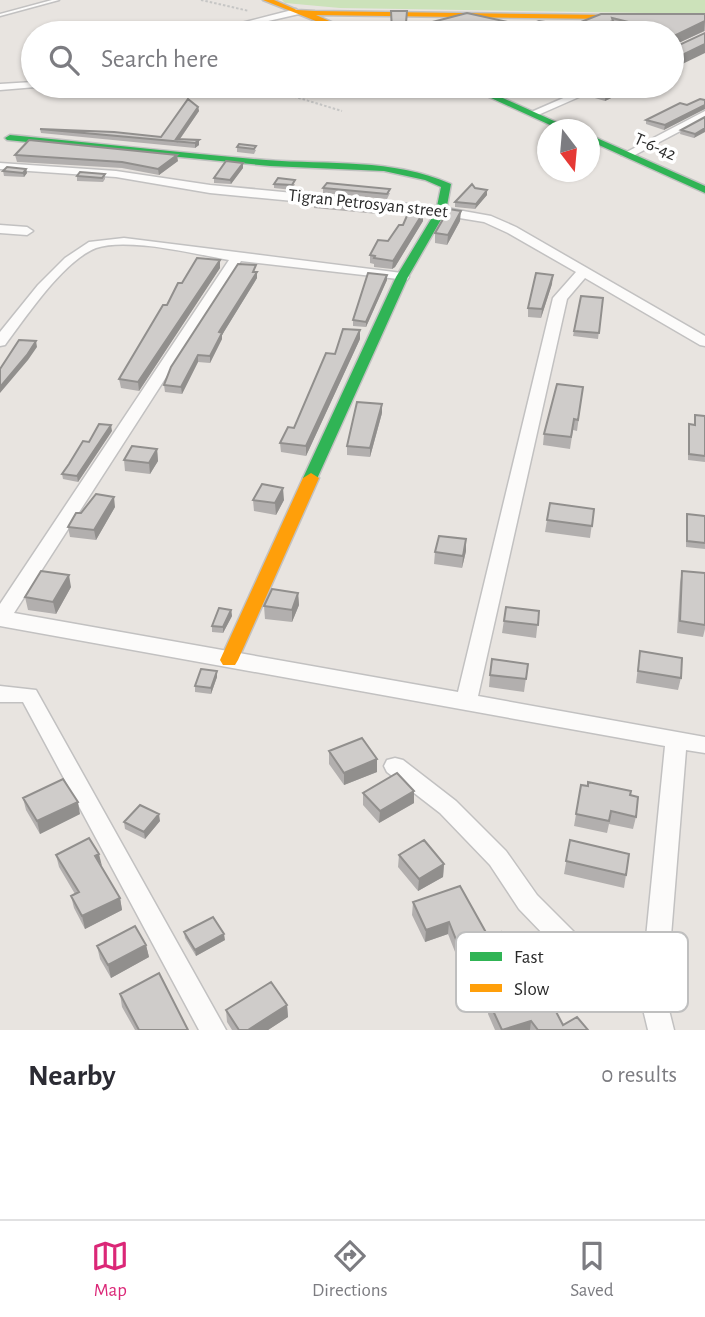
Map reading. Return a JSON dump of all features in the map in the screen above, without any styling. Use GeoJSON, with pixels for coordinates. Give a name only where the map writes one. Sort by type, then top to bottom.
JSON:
{"type":"FeatureCollection","features":[{"type":"Feature","properties":{"kind":"street"},"geometry":{"type":"LineString","coordinates":[[267,0],[325,21]]}},
{"type":"Feature","properties":{"kind":"street"},"geometry":{"type":"LineString","coordinates":[[258,21],[300,12],[705,18]]}},
{"type":"Feature","properties":{"kind":"street"},"geometry":{"type":"LineString","coordinates":[[335,21],[348,16],[365,15]]}},
{"type":"Feature","properties":{"kind":"street"},"geometry":{"type":"LineString","coordinates":[[440,21],[451,15]]}},
{"type":"Feature","properties":{"kind":"street"},"geometry":{"type":"LineString","coordinates":[[594,21],[606,16]]}},
{"type":"Feature","properties":{"kind":"street"},"geometry":{"type":"LineString","coordinates":[[0,87],[21,86]]}},
{"type":"Feature","properties":{"kind":"street"},"geometry":{"type":"LineString","coordinates":[[498,98],[547,119]]}},
{"type":"Feature","properties":{"kind":"street"},"geometry":{"type":"LineString","coordinates":[[534,113],[570,98]]}},
{"type":"Feature","properties":{"kind":"street"},"geometry":{"type":"LineString","coordinates":[[627,155],[705,114]]}},
{"type":"Feature","properties":{"kind":"street"},"geometry":{"type":"LineString","coordinates":[[10,138],[273,163],[335,163],[431,177],[447,186],[441,211],[402,277],[229,660]]}},
{"type":"Feature","properties":{"kind":"street","name":"T-6-42"},"geometry":{"type":"LineString","coordinates":[[600,143],[705,190]]}},
{"type":"Feature","properties":{"kind":"street","name":"Tigran Petrosyan street"},"geometry":{"type":"LineString","coordinates":[[0,166],[116,174],[210,189],[441,211],[487,219],[705,342]]}},
{"type":"Feature","properties":{"kind":"street"},"geometry":{"type":"LineString","coordinates":[[0,229],[27,232]]}},
{"type":"Feature","properties":{"kind":"street"},"geometry":{"type":"LineString","coordinates":[[0,342],[68,261],[90,246],[107,242],[402,277]]}},
{"type":"Feature","properties":{"kind":"street"},"geometry":{"type":"LineString","coordinates":[[237,257],[1,618],[705,746]]}},
{"type":"Feature","properties":{"kind":"street"},"geometry":{"type":"LineString","coordinates":[[466,701],[560,298],[583,272]]}},
{"type":"Feature","properties":{"kind":"street"},"geometry":{"type":"LineString","coordinates":[[0,694],[29,695],[213,1030]]}},
{"type":"Feature","properties":{"kind":"street"},"geometry":{"type":"LineString","coordinates":[[659,932],[676,741]]}},
{"type":"Feature","properties":{"kind":"street"},"geometry":{"type":"LineString","coordinates":[[395,766],[448,807],[498,858],[528,902],[557,932]]}},
{"type":"Feature","properties":{"kind":"street"},"geometry":{"type":"LineString","coordinates":[[656,1012],[661,1030]]}},
{"type":"Feature","properties":{"kind":"lane"},"geometry":{"type":"LineString","coordinates":[[0,15],[57,0]]}},
{"type":"Feature","properties":{"kind":"path"},"geometry":{"type":"LineString","coordinates":[[201,0],[275,17]]}},
{"type":"Feature","properties":{"kind":"path"},"geometry":{"type":"LineString","coordinates":[[296,98],[342,111]]}},
{"type":"Feature","properties":{"kind":"green space"},"geometry":{"type":"Polygon","coordinates":[[[282,0],[705,0],[705,14],[340,8],[285,3],[282,0]]]}},
{"type":"Feature","properties":{"kind":"building"},"geometry":{"type":"Polygon","coordinates":[[[391,11],[407,11],[406,21],[392,21],[391,11]]]}},
{"type":"Feature","properties":{"kind":"building"},"geometry":{"type":"Polygon","coordinates":[[[467,13],[503,21],[436,21],[467,13]]]}},
{"type":"Feature","properties":{"kind":"building"},"geometry":{"type":"Polygon","coordinates":[[[601,14],[705,14],[705,21],[684,31],[684,21],[624,21],[612,18],[613,21],[584,21],[601,14]]]}},
{"type":"Feature","properties":{"kind":"building"},"geometry":{"type":"Polygon","coordinates":[[[705,33],[705,44],[684,54],[684,43],[705,33]]]}},
{"type":"Feature","properties":{"kind":"building"},"geometry":{"type":"Polygon","coordinates":[[[188,99],[198,107],[176,139],[199,140],[195,143],[40,129],[161,137],[188,99]]]}},
{"type":"Feature","properties":{"kind":"building"},"geometry":{"type":"Polygon","coordinates":[[[700,99],[705,100],[705,105],[665,125],[646,120],[680,103],[687,105],[700,99]]]}},
{"type":"Feature","properties":{"kind":"building"},"geometry":{"type":"Polygon","coordinates":[[[705,117],[705,128],[695,134],[681,130],[705,117]]]}},
{"type":"Feature","properties":{"kind":"building"},"geometry":{"type":"Polygon","coordinates":[[[29,140],[177,155],[158,169],[122,162],[15,155],[29,140]]]}},
{"type":"Feature","properties":{"kind":"building"},"geometry":{"type":"Polygon","coordinates":[[[239,144],[256,146],[254,149],[237,147],[239,144]]]}},
{"type":"Feature","properties":{"kind":"building"},"geometry":{"type":"Polygon","coordinates":[[[226,161],[243,163],[230,180],[214,178],[226,161]]]}},
{"type":"Feature","properties":{"kind":"building"},"geometry":{"type":"Polygon","coordinates":[[[7,167],[26,169],[23,173],[3,171],[7,167]]]}},
{"type":"Feature","properties":{"kind":"building"},"geometry":{"type":"Polygon","coordinates":[[[80,172],[105,174],[102,178],[77,176],[80,172]]]}},
{"type":"Feature","properties":{"kind":"building"},"geometry":{"type":"Polygon","coordinates":[[[278,178],[295,180],[292,185],[274,184],[278,178]]]}},
{"type":"Feature","properties":{"kind":"building"},"geometry":{"type":"Polygon","coordinates":[[[327,183],[390,189],[387,194],[323,188],[327,183]]]}},
{"type":"Feature","properties":{"kind":"building"},"geometry":{"type":"Polygon","coordinates":[[[472,184],[475,188],[487,190],[476,204],[455,202],[472,184]]]}},
{"type":"Feature","properties":{"kind":"building"},"geometry":{"type":"Polygon","coordinates":[[[316,201],[379,207],[314,204],[316,201]]]}},
{"type":"Feature","properties":{"kind":"building"},"geometry":{"type":"Polygon","coordinates":[[[449,209],[461,211],[448,235],[435,233],[449,209]]]}},
{"type":"Feature","properties":{"kind":"building"},"geometry":{"type":"Polygon","coordinates":[[[409,211],[423,213],[393,261],[370,255],[378,240],[388,241],[399,225],[403,225],[409,211]]]}},
{"type":"Feature","properties":{"kind":"building"},"geometry":{"type":"Polygon","coordinates":[[[197,258],[220,260],[138,382],[119,379],[163,305],[167,305],[178,283],[182,283],[197,258]]]}},
{"type":"Feature","properties":{"kind":"building"},"geometry":{"type":"Polygon","coordinates":[[[238,264],[256,265],[253,272],[257,272],[219,332],[222,333],[210,356],[198,355],[181,387],[164,385],[171,367],[238,264]]]}},
{"type":"Feature","properties":{"kind":"building"},"geometry":{"type":"Polygon","coordinates":[[[368,273],[387,275],[366,322],[353,320],[368,273]]]}},
{"type":"Feature","properties":{"kind":"building"},"geometry":{"type":"Polygon","coordinates":[[[536,273],[553,275],[542,309],[528,308],[536,273]]]}},
{"type":"Feature","properties":{"kind":"building"},"geometry":{"type":"Polygon","coordinates":[[[581,296],[603,298],[599,333],[574,331],[581,296]]]}},
{"type":"Feature","properties":{"kind":"building"},"geometry":{"type":"Polygon","coordinates":[[[343,329],[360,330],[306,446],[280,443],[288,427],[294,428],[326,353],[335,354],[343,329]]]}},
{"type":"Feature","properties":{"kind":"building"},"geometry":{"type":"Polygon","coordinates":[[[19,340],[36,341],[0,387],[0,369],[19,340]]]}},
{"type":"Feature","properties":{"kind":"building"},"geometry":{"type":"Polygon","coordinates":[[[557,384],[583,387],[578,420],[574,419],[571,437],[544,434],[557,384]]]}},
{"type":"Feature","properties":{"kind":"building"},"geometry":{"type":"Polygon","coordinates":[[[357,402],[382,404],[370,448],[347,446],[357,402]]]}},
{"type":"Feature","properties":{"kind":"building"},"geometry":{"type":"Polygon","coordinates":[[[695,415],[705,416],[705,456],[689,454],[689,424],[695,425],[695,415]]]}},
{"type":"Feature","properties":{"kind":"building"},"geometry":{"type":"Polygon","coordinates":[[[99,424],[111,425],[77,476],[62,474],[83,441],[89,442],[99,424]]]}},
{"type":"Feature","properties":{"kind":"building"},"geometry":{"type":"Polygon","coordinates":[[[132,446],[157,449],[149,463],[124,460],[132,446]]]}},
{"type":"Feature","properties":{"kind":"building"},"geometry":{"type":"Polygon","coordinates":[[[262,484],[283,488],[275,503],[253,500],[262,484]]]}},
{"type":"Feature","properties":{"kind":"building"},"geometry":{"type":"Polygon","coordinates":[[[96,494],[114,497],[94,530],[68,527],[76,513],[81,513],[96,494]]]}},
{"type":"Feature","properties":{"kind":"building"},"geometry":{"type":"Polygon","coordinates":[[[550,503],[594,509],[592,526],[547,520],[550,503]]]}},
{"type":"Feature","properties":{"kind":"building"},"geometry":{"type":"Polygon","coordinates":[[[687,514],[705,516],[705,543],[687,541],[687,514]]]}},
{"type":"Feature","properties":{"kind":"building"},"geometry":{"type":"Polygon","coordinates":[[[439,536],[466,539],[463,556],[435,552],[439,536]]]}},
{"type":"Feature","properties":{"kind":"building"},"geometry":{"type":"Polygon","coordinates":[[[41,571],[69,575],[53,602],[25,597],[41,571]]]}},
{"type":"Feature","properties":{"kind":"building"},"geometry":{"type":"Polygon","coordinates":[[[682,571],[705,573],[705,625],[680,621],[682,571]]]}},
{"type":"Feature","properties":{"kind":"building"},"geometry":{"type":"Polygon","coordinates":[[[272,589],[298,593],[292,610],[264,606],[272,589]]]}},
{"type":"Feature","properties":{"kind":"building"},"geometry":{"type":"Polygon","coordinates":[[[506,607],[539,611],[538,625],[504,621],[506,607]]]}},
{"type":"Feature","properties":{"kind":"building"},"geometry":{"type":"Polygon","coordinates":[[[219,608],[231,610],[223,627],[212,626],[219,608]]]}},
{"type":"Feature","properties":{"kind":"building"},"geometry":{"type":"Polygon","coordinates":[[[640,651],[682,658],[681,678],[638,671],[640,651]]]}},
{"type":"Feature","properties":{"kind":"building"},"geometry":{"type":"Polygon","coordinates":[[[492,659],[528,664],[526,679],[490,675],[492,659]]]}},
{"type":"Feature","properties":{"kind":"building"},"geometry":{"type":"Polygon","coordinates":[[[201,669],[217,671],[211,688],[195,686],[201,669]]]}},
{"type":"Feature","properties":{"kind":"building"},"geometry":{"type":"Polygon","coordinates":[[[362,738],[377,759],[344,773],[329,751],[362,738]]]}},
{"type":"Feature","properties":{"kind":"building"},"geometry":{"type":"Polygon","coordinates":[[[397,773],[414,791],[380,811],[363,793],[397,773]]]}},
{"type":"Feature","properties":{"kind":"building"},"geometry":{"type":"Polygon","coordinates":[[[63,779],[78,802],[37,821],[23,798],[63,779]]]}},
{"type":"Feature","properties":{"kind":"building"},"geometry":{"type":"Polygon","coordinates":[[[588,782],[631,791],[630,795],[638,797],[636,817],[611,811],[609,821],[576,814],[581,785],[588,786],[588,782]]]}},
{"type":"Feature","properties":{"kind":"building"},"geometry":{"type":"Polygon","coordinates":[[[140,805],[159,814],[144,832],[124,822],[140,805]]]}},
{"type":"Feature","properties":{"kind":"building"},"geometry":{"type":"Polygon","coordinates":[[[89,838],[99,854],[95,856],[120,898],[82,916],[71,896],[79,892],[56,855],[89,838]]]}},
{"type":"Feature","properties":{"kind":"building"},"geometry":{"type":"Polygon","coordinates":[[[424,840],[444,864],[419,879],[399,855],[424,840]]]}},
{"type":"Feature","properties":{"kind":"building"},"geometry":{"type":"Polygon","coordinates":[[[570,840],[629,854],[626,875],[566,861],[570,840]]]}},
{"type":"Feature","properties":{"kind":"building"},"geometry":{"type":"Polygon","coordinates":[[[460,886],[486,932],[456,932],[456,940],[449,922],[426,930],[413,902],[460,886]]]}},
{"type":"Feature","properties":{"kind":"building"},"geometry":{"type":"Polygon","coordinates":[[[213,917],[224,934],[195,950],[184,932],[213,917]]]}},
{"type":"Feature","properties":{"kind":"building"},"geometry":{"type":"Polygon","coordinates":[[[135,926],[146,945],[108,965],[97,946],[135,926]]]}},
{"type":"Feature","properties":{"kind":"building"},"geometry":{"type":"Polygon","coordinates":[[[159,973],[188,1030],[139,1030],[120,994],[159,973]]]}},
{"type":"Feature","properties":{"kind":"building"},"geometry":{"type":"Polygon","coordinates":[[[271,982],[287,1005],[248,1030],[239,1030],[226,1010],[271,982]]]}},
{"type":"Feature","properties":{"kind":"building"},"geometry":{"type":"Polygon","coordinates":[[[494,1012],[556,1012],[563,1025],[577,1017],[588,1030],[538,1030],[531,1021],[502,1030],[494,1012]]]}},
{"type":"Feature","properties":{"kind":"traffic: fast"},"geometry":{"type":"LineString","coordinates":[[608,17],[705,18]]}},
{"type":"Feature","properties":{"kind":"traffic: fast"},"geometry":{"type":"LineString","coordinates":[[497,98],[545,119]]}},
{"type":"Feature","properties":{"kind":"traffic: fast"},"geometry":{"type":"LineString","coordinates":[[10,138],[270,163],[384,168],[407,172],[447,186],[441,211],[402,277],[311,478]]}},
{"type":"Feature","properties":{"kind":"traffic: fast"},"geometry":{"type":"LineString","coordinates":[[600,143],[705,190]]}},
{"type":"Feature","properties":{"kind":"traffic: slow"},"geometry":{"type":"LineString","coordinates":[[267,0],[296,12],[315,13],[608,17]]}},
{"type":"Feature","properties":{"kind":"traffic: slow"},"geometry":{"type":"LineString","coordinates":[[303,13],[323,21]]}},
{"type":"Feature","properties":{"kind":"traffic: slow"},"geometry":{"type":"LineString","coordinates":[[229,660],[311,478]]}}]}
